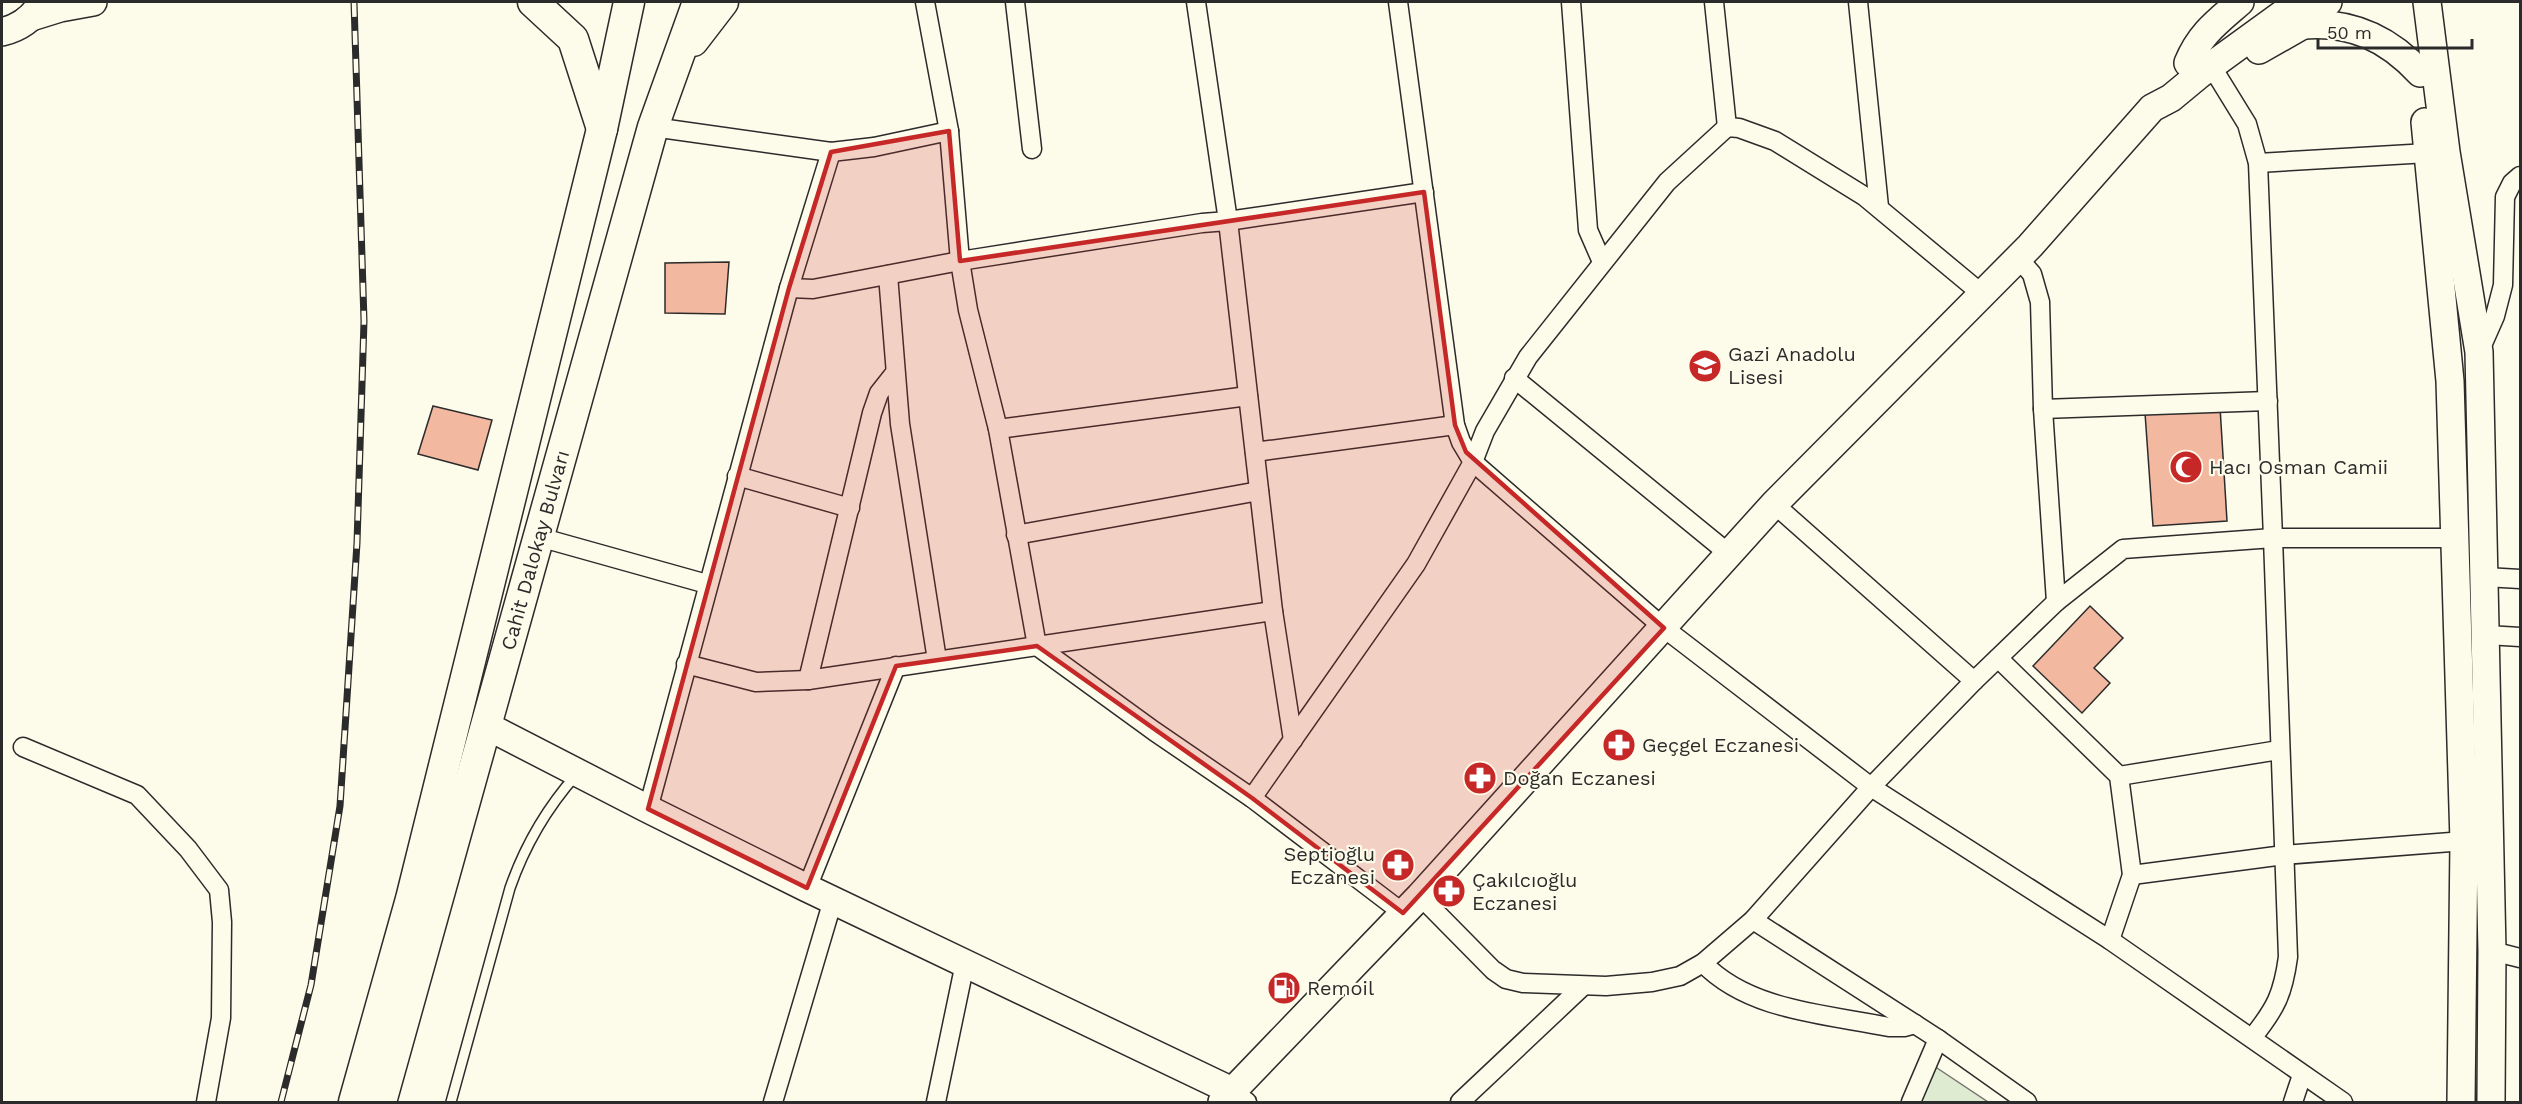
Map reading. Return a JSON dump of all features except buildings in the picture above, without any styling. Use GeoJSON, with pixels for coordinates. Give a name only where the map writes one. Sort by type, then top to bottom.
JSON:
{"type":"FeatureCollection","features":[{"type":"Feature","properties":{"kind":"main road"},"geometry":{"type":"LineString","coordinates":[[17,23],[60,8],[93,2]]}},
{"type":"Feature","properties":{"kind":"main road"},"geometry":{"type":"LineString","coordinates":[[532,2],[573,39],[602,129]]}},
{"type":"Feature","properties":{"kind":"main road","name":"Cahit Dalokay Bulvarı"},"geometry":{"type":"LineString","coordinates":[[354,1102],[411,899],[602,129],[629,2]]}},
{"type":"Feature","properties":{"kind":"main road","name":"Cahit Dalokay Bulvarı"},"geometry":{"type":"LineString","coordinates":[[381,1102],[653,127],[698,2]]}},
{"type":"Feature","properties":{"kind":"main road"},"geometry":{"type":"LineString","coordinates":[[677,62],[723,2]]}},
{"type":"Feature","properties":{"kind":"main road"},"geometry":{"type":"LineString","coordinates":[[2201,69],[2196,45],[2205,33],[2240,2]]}},
{"type":"Feature","properties":{"kind":"main road"},"geometry":{"type":"LineString","coordinates":[[487,726],[648,809],[965,963],[1234,1099],[1664,628],[1728,553],[1774,504],[2018,258],[2152,108],[2171,98],[2275,2]]}},
{"type":"Feature","properties":{"kind":"main road"},"geometry":{"type":"LineString","coordinates":[[2201,69],[2301,13],[2328,2]]}},
{"type":"Feature","properties":{"kind":"main road"},"geometry":{"type":"LineString","coordinates":[[2413,2],[2450,381],[2464,841],[2461,1102]]}},
{"type":"Feature","properties":{"kind":"main road"},"geometry":{"type":"LineString","coordinates":[[2427,2],[2446,152],[2479,352]]}},
{"type":"Feature","properties":{"kind":"main road"},"geometry":{"type":"LineString","coordinates":[[2441,2],[2478,269],[2492,951],[2491,1102]]}},
{"type":"Feature","properties":{"kind":"main road"},"geometry":{"type":"LineString","coordinates":[[2301,13],[2363,31],[2391,46],[2420,73]]}},
{"type":"Feature","properties":{"kind":"street"},"geometry":{"type":"LineString","coordinates":[[925,2],[949,131],[960,261],[968,310],[998,429],[1036,646],[1252,798],[1412,905],[1506,979],[1523,983],[1583,986],[1652,982],[1680,976],[1703,963],[1753,920],[1872,787],[1974,681],[2056,602],[2123,549],[2274,538],[2455,538]]}},
{"type":"Feature","properties":{"kind":"street"},"geometry":{"type":"LineString","coordinates":[[1015,2],[1032,149]]}},
{"type":"Feature","properties":{"kind":"street"},"geometry":{"type":"LineString","coordinates":[[1196,2],[1228,221],[1273,611],[1293,740]]}},
{"type":"Feature","properties":{"kind":"street"},"geometry":{"type":"LineString","coordinates":[[1398,2],[1455,425],[1461,442],[1473,462],[1664,628],[1872,787],[2110,940],[2252,1038],[2301,1075],[2343,1102]]}},
{"type":"Feature","properties":{"kind":"street"},"geometry":{"type":"LineString","coordinates":[[1571,2],[1588,230],[1602,262]]}},
{"type":"Feature","properties":{"kind":"street"},"geometry":{"type":"LineString","coordinates":[[1714,2],[1727,127]]}},
{"type":"Feature","properties":{"kind":"street"},"geometry":{"type":"LineString","coordinates":[[1858,2],[1879,207]]}},
{"type":"Feature","properties":{"kind":"street"},"geometry":{"type":"LineString","coordinates":[[2201,69],[2247,124],[2258,163],[2274,538],[2279,750],[2288,957],[2284,985],[2272,1013],[2252,1038]]}},
{"type":"Feature","properties":{"kind":"street"},"geometry":{"type":"LineString","coordinates":[[653,127],[831,152],[874,147],[949,131]]}},
{"type":"Feature","properties":{"kind":"street"},"geometry":{"type":"LineString","coordinates":[[1252,798],[1416,564],[1473,462],[1485,431],[1514,378],[1602,262],[1667,182],[1727,127],[1739,128],[1775,141],[1864,196],[1982,294]]}},
{"type":"Feature","properties":{"kind":"street"},"geometry":{"type":"LineString","coordinates":[[648,809],[707,584],[789,288],[831,152]]}},
{"type":"Feature","properties":{"kind":"street"},"geometry":{"type":"LineString","coordinates":[[2258,163],[2428,153]]}},
{"type":"Feature","properties":{"kind":"street"},"geometry":{"type":"LineString","coordinates":[[2479,352],[2495,316],[2503,285],[2505,197],[2512,183],[2520,176]]}},
{"type":"Feature","properties":{"kind":"street"},"geometry":{"type":"LineString","coordinates":[[789,288],[813,289],[960,261],[1202,223],[1424,192]]}},
{"type":"Feature","properties":{"kind":"street"},"geometry":{"type":"LineString","coordinates":[[2018,258],[2032,274],[2040,302],[2043,409],[2056,602]]}},
{"type":"Feature","properties":{"kind":"street"},"geometry":{"type":"LineString","coordinates":[[888,275],[894,374],[937,660]]}},
{"type":"Feature","properties":{"kind":"street"},"geometry":{"type":"LineString","coordinates":[[808,680],[876,402],[884,384],[894,374]]}},
{"type":"Feature","properties":{"kind":"street"},"geometry":{"type":"LineString","coordinates":[[1514,378],[1728,553]]}},
{"type":"Feature","properties":{"kind":"street"},"geometry":{"type":"LineString","coordinates":[[998,429],[1248,396]]}},
{"type":"Feature","properties":{"kind":"street"},"geometry":{"type":"LineString","coordinates":[[2043,409],[2268,401]]}},
{"type":"Feature","properties":{"kind":"street"},"geometry":{"type":"LineString","coordinates":[[1255,452],[1455,425]]}},
{"type":"Feature","properties":{"kind":"street"},"geometry":{"type":"LineString","coordinates":[[737,476],[850,508]]}},
{"type":"Feature","properties":{"kind":"street"},"geometry":{"type":"LineString","coordinates":[[1016,535],[1259,491]]}},
{"type":"Feature","properties":{"kind":"street"},"geometry":{"type":"LineString","coordinates":[[1774,504],[1974,681]]}},
{"type":"Feature","properties":{"kind":"street"},"geometry":{"type":"LineString","coordinates":[[539,537],[707,584]]}},
{"type":"Feature","properties":{"kind":"street"},"geometry":{"type":"LineString","coordinates":[[2485,577],[2520,579]]}},
{"type":"Feature","properties":{"kind":"street"},"geometry":{"type":"LineString","coordinates":[[686,664],[756,682],[808,680],[1273,611]]}},
{"type":"Feature","properties":{"kind":"street"},"geometry":{"type":"LineString","coordinates":[[2487,635],[2520,637]]}},
{"type":"Feature","properties":{"kind":"street"},"geometry":{"type":"LineString","coordinates":[[1998,658],[2119,776],[2132,875],[2110,940]]}},
{"type":"Feature","properties":{"kind":"street"},"geometry":{"type":"LineString","coordinates":[[807,888],[896,666]]}},
{"type":"Feature","properties":{"kind":"street"},"geometry":{"type":"LineString","coordinates":[[23,747],[137,795],[188,849],[219,890],[222,922],[221,1018],[206,1102]]}},
{"type":"Feature","properties":{"kind":"street"},"geometry":{"type":"LineString","coordinates":[[2119,776],[2279,750]]}},
{"type":"Feature","properties":{"kind":"street"},"geometry":{"type":"LineString","coordinates":[[2132,875],[2284,855],[2464,841]]}},
{"type":"Feature","properties":{"kind":"street"},"geometry":{"type":"LineString","coordinates":[[773,1102],[833,900]]}},
{"type":"Feature","properties":{"kind":"street"},"geometry":{"type":"LineString","coordinates":[[1753,920],[1916,1024],[2027,1102]]}},
{"type":"Feature","properties":{"kind":"street"},"geometry":{"type":"LineString","coordinates":[[2492,951],[2520,958]]}},
{"type":"Feature","properties":{"kind":"street"},"geometry":{"type":"LineString","coordinates":[[936,1102],[965,963]]}},
{"type":"Feature","properties":{"kind":"street"},"geometry":{"type":"LineString","coordinates":[[1703,963],[1735,990],[1766,1003],[1889,1027],[1916,1024]]}},
{"type":"Feature","properties":{"kind":"street"},"geometry":{"type":"LineString","coordinates":[[1465,1101],[1583,986]]}},
{"type":"Feature","properties":{"kind":"street"},"geometry":{"type":"LineString","coordinates":[[1911,1102],[1938,1039]]}},
{"type":"Feature","properties":{"kind":"street"},"geometry":{"type":"LineString","coordinates":[[2293,1102],[2301,1075]]}},
{"type":"Feature","properties":{"kind":"lane"},"geometry":{"type":"LineString","coordinates":[[451,1102],[518,865],[546,813],[579,773]]}},
{"type":"Feature","properties":{"kind":"highlighted area"},"geometry":{"type":"Polygon","coordinates":[[[949,131],[960,261],[1424,192],[1455,425],[1466,452],[1664,628],[1403,913],[1252,798],[1037,646],[896,666],[807,888],[648,809],[789,288],[831,152],[949,131]]]}},
{"type":"Feature","properties":{"kind":"green space"},"geometry":{"type":"Polygon","coordinates":[[[1934,1066],[1988,1102],[1918,1102],[1934,1066]]]}},
{"type":"Feature","properties":{"kind":"railway"},"geometry":{"type":"LineString","coordinates":[[281,1102],[311,985],[340,806],[357,543],[364,321],[354,2]]}},
{"type":"Feature","properties":{"kind":"place","name":"Gazi Anadolu Lisesi"},"geometry":{"type":"Point","coordinates":[1705,366]}},
{"type":"Feature","properties":{"kind":"place","name":"Hacı Osman Camii"},"geometry":{"type":"Point","coordinates":[2186,467]}},
{"type":"Feature","properties":{"kind":"place","name":"Geçgel Eczanesi"},"geometry":{"type":"Point","coordinates":[1619,745]}},
{"type":"Feature","properties":{"kind":"place","name":"Doğan Eczanesi"},"geometry":{"type":"Point","coordinates":[1480,778]}},
{"type":"Feature","properties":{"kind":"place","name":"Septioğlu Eczanesi"},"geometry":{"type":"Point","coordinates":[1398,865]}},
{"type":"Feature","properties":{"kind":"place","name":"Çakılcıoğlu Eczanesi"},"geometry":{"type":"Point","coordinates":[1449,891]}},
{"type":"Feature","properties":{"kind":"place","name":"Remoil"},"geometry":{"type":"Point","coordinates":[1284,988]}}]}
